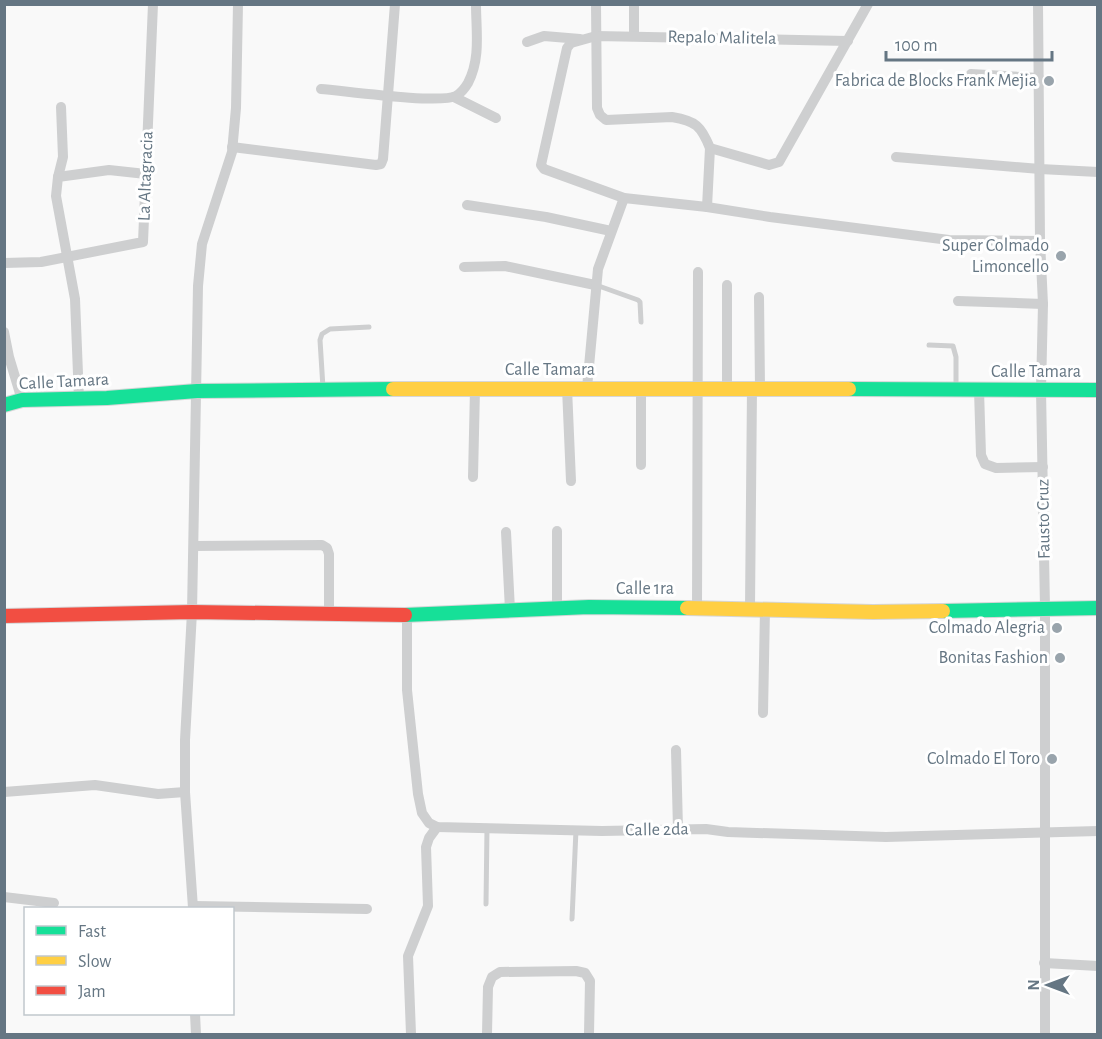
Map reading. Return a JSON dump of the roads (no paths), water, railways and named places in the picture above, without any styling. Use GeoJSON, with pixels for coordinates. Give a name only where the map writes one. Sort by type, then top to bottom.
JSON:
{"type":"FeatureCollection","features":[{"type":"Feature","properties":{"kind":"street","name":"La Altagracia"},"geometry":{"type":"LineString","coordinates":[[4,263],[41,262],[143,242],[153,4]]}},
{"type":"Feature","properties":{"kind":"street"},"geometry":{"type":"LineString","coordinates":[[194,907],[185,792],[185,740],[194,546],[198,286],[202,244],[232,147],[236,108],[238,4]]}},
{"type":"Feature","properties":{"kind":"street"},"geometry":{"type":"LineString","coordinates":[[232,147],[381,164],[395,4]]}},
{"type":"Feature","properties":{"kind":"street"},"geometry":{"type":"LineString","coordinates":[[321,89],[427,98],[454,97],[461,93],[473,72],[477,50],[476,4]]}},
{"type":"Feature","properties":{"kind":"street"},"geometry":{"type":"LineString","coordinates":[[596,4],[597,108],[600,115],[606,120],[672,117],[692,122],[700,128],[710,148],[707,207]]}},
{"type":"Feature","properties":{"kind":"street"},"geometry":{"type":"LineString","coordinates":[[634,4],[634,36]]}},
{"type":"Feature","properties":{"kind":"street"},"geometry":{"type":"LineString","coordinates":[[710,148],[769,165],[779,162],[868,4]]}},
{"type":"Feature","properties":{"kind":"street","name":"Fausto Cruz"},"geometry":{"type":"LineString","coordinates":[[1038,4],[1040,241],[1043,304],[1041,390],[1045,608],[1045,1035]]}},
{"type":"Feature","properties":{"kind":"street"},"geometry":{"type":"LineString","coordinates":[[526,42],[544,36],[583,40]]}},
{"type":"Feature","properties":{"kind":"street","name":"Repalo Malitela"},"geometry":{"type":"LineString","coordinates":[[583,40],[596,36],[634,36],[848,41]]}},
{"type":"Feature","properties":{"kind":"street"},"geometry":{"type":"LineString","coordinates":[[583,40],[571,43],[567,48],[541,165],[544,169],[624,198],[949,240],[1040,241]]}},
{"type":"Feature","properties":{"kind":"street"},"geometry":{"type":"LineString","coordinates":[[971,74],[1039,78]]}},
{"type":"Feature","properties":{"kind":"street"},"geometry":{"type":"LineString","coordinates":[[454,97],[496,118]]}},
{"type":"Feature","properties":{"kind":"street"},"geometry":{"type":"LineString","coordinates":[[61,107],[63,157],[56,196],[75,299],[79,399]]}},
{"type":"Feature","properties":{"kind":"street"},"geometry":{"type":"LineString","coordinates":[[896,156],[1098,172]]}},
{"type":"Feature","properties":{"kind":"street"},"geometry":{"type":"LineString","coordinates":[[58,177],[109,170],[146,174]]}},
{"type":"Feature","properties":{"kind":"street"},"geometry":{"type":"LineString","coordinates":[[587,388],[595,285],[611,231],[624,198]]}},
{"type":"Feature","properties":{"kind":"street"},"geometry":{"type":"LineString","coordinates":[[467,205],[546,217],[611,231]]}},
{"type":"Feature","properties":{"kind":"street"},"geometry":{"type":"LineString","coordinates":[[464,267],[505,266],[595,285]]}},
{"type":"Feature","properties":{"kind":"street"},"geometry":{"type":"LineString","coordinates":[[697,608],[698,272]]}},
{"type":"Feature","properties":{"kind":"street"},"geometry":{"type":"LineString","coordinates":[[727,285],[727,388]]}},
{"type":"Feature","properties":{"kind":"street"},"geometry":{"type":"LineString","coordinates":[[750,608],[759,297]]}},
{"type":"Feature","properties":{"kind":"street"},"geometry":{"type":"LineString","coordinates":[[958,301],[1043,304]]}},
{"type":"Feature","properties":{"kind":"street"},"geometry":{"type":"LineString","coordinates":[[4,332],[22,400]]}},
{"type":"Feature","properties":{"kind":"street"},"geometry":{"type":"LineString","coordinates":[[567,388],[571,481]]}},
{"type":"Feature","properties":{"kind":"street","name":"Calle Tamara"},"geometry":{"type":"LineString","coordinates":[[4,405],[22,400],[79,399],[197,391],[567,388],[1098,390]]}},
{"type":"Feature","properties":{"kind":"street"},"geometry":{"type":"LineString","coordinates":[[640,388],[641,465]]}},
{"type":"Feature","properties":{"kind":"street"},"geometry":{"type":"LineString","coordinates":[[473,477],[475,389]]}},
{"type":"Feature","properties":{"kind":"street"},"geometry":{"type":"LineString","coordinates":[[980,390],[981,455],[985,464],[996,468],[1043,467]]}},
{"type":"Feature","properties":{"kind":"street"},"geometry":{"type":"LineString","coordinates":[[557,531],[557,608]]}},
{"type":"Feature","properties":{"kind":"street"},"geometry":{"type":"LineString","coordinates":[[506,532],[510,610]]}},
{"type":"Feature","properties":{"kind":"street"},"geometry":{"type":"LineString","coordinates":[[194,546],[322,545],[327,548],[329,554],[330,613]]}},
{"type":"Feature","properties":{"kind":"street","name":"Calle 1ra"},"geometry":{"type":"LineString","coordinates":[[4,616],[192,612],[407,615],[557,608],[750,608],[873,612],[1098,608]]}},
{"type":"Feature","properties":{"kind":"street"},"geometry":{"type":"LineString","coordinates":[[763,713],[765,609]]}},
{"type":"Feature","properties":{"kind":"street"},"geometry":{"type":"LineString","coordinates":[[407,615],[407,690],[418,794],[422,813],[429,823],[437,827],[426,847],[428,906],[408,956],[411,1035]]}},
{"type":"Feature","properties":{"kind":"street"},"geometry":{"type":"LineString","coordinates":[[676,750],[678,829]]}},
{"type":"Feature","properties":{"kind":"street"},"geometry":{"type":"LineString","coordinates":[[4,792],[95,785],[158,794],[185,792]]}},
{"type":"Feature","properties":{"kind":"street","name":"Calle 2da"},"geometry":{"type":"LineString","coordinates":[[437,827],[576,830],[678,829],[886,837],[1098,831]]}},
{"type":"Feature","properties":{"kind":"street"},"geometry":{"type":"LineString","coordinates":[[4,897],[54,903]]}},
{"type":"Feature","properties":{"kind":"street"},"geometry":{"type":"LineString","coordinates":[[234,907],[367,909]]}},
{"type":"Feature","properties":{"kind":"street"},"geometry":{"type":"LineString","coordinates":[[1044,963],[1098,966]]}},
{"type":"Feature","properties":{"kind":"street"},"geometry":{"type":"LineString","coordinates":[[487,1035],[488,987],[492,977],[500,972],[576,971],[585,973],[590,981],[589,1035]]}},
{"type":"Feature","properties":{"kind":"street"},"geometry":{"type":"LineString","coordinates":[[195,1015],[196,1035]]}},
{"type":"Feature","properties":{"kind":"lane"},"geometry":{"type":"LineString","coordinates":[[595,285],[638,300],[641,322]]}},
{"type":"Feature","properties":{"kind":"lane"},"geometry":{"type":"LineString","coordinates":[[323,390],[320,340],[322,334],[330,329],[369,327]]}},
{"type":"Feature","properties":{"kind":"lane"},"geometry":{"type":"LineString","coordinates":[[929,345],[953,346],[957,357],[956,390]]}},
{"type":"Feature","properties":{"kind":"lane"},"geometry":{"type":"LineString","coordinates":[[486,904],[488,828]]}},
{"type":"Feature","properties":{"kind":"lane"},"geometry":{"type":"LineString","coordinates":[[572,920],[576,830]]}},
{"type":"Feature","properties":{"kind":"place","name":"Fabrica de Blocks Frank Mejia"},"geometry":{"type":"Point","coordinates":[1049,81]}},
{"type":"Feature","properties":{"kind":"place","name":"Super Colmado Limoncello"},"geometry":{"type":"Point","coordinates":[1061,256]}},
{"type":"Feature","properties":{"kind":"place","name":"Colmado Alegria"},"geometry":{"type":"Point","coordinates":[1057,628]}},
{"type":"Feature","properties":{"kind":"place","name":"Bonitas Fashion"},"geometry":{"type":"Point","coordinates":[1060,658]}},
{"type":"Feature","properties":{"kind":"place","name":"Colmado El Toro"},"geometry":{"type":"Point","coordinates":[1052,759]}}]}
